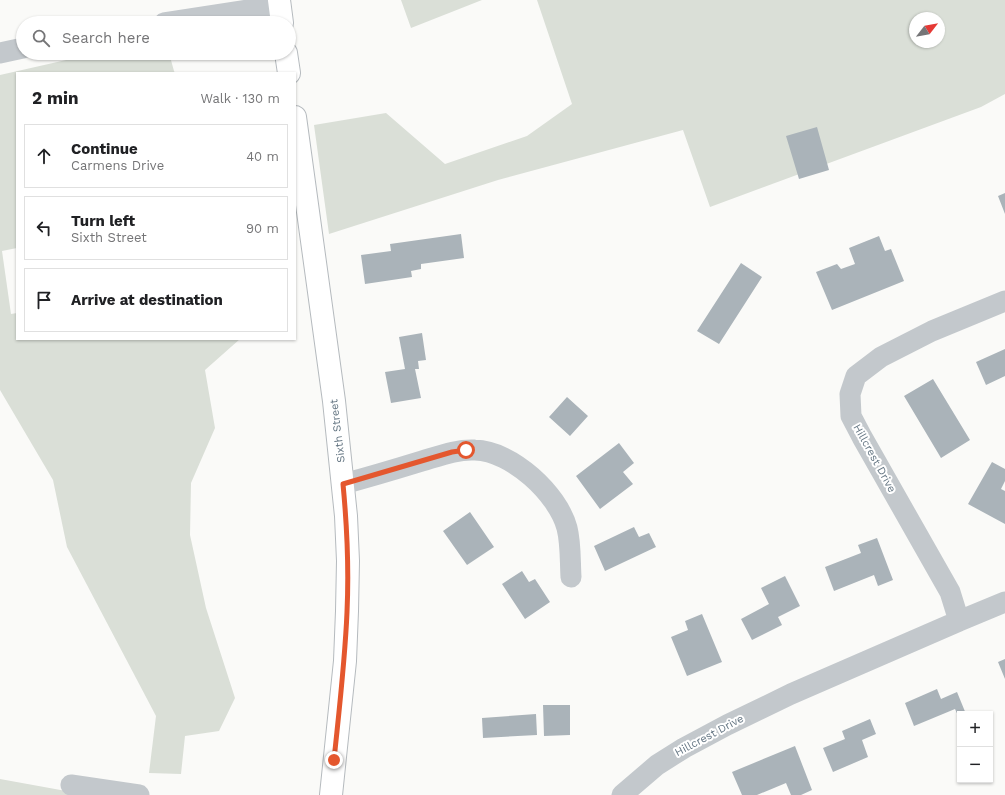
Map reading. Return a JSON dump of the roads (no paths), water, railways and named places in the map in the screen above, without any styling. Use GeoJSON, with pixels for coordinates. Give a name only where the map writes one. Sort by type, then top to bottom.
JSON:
{"type":"FeatureCollection","features":[{"type":"Feature","properties":{"kind":"main road"},"geometry":{"type":"LineString","coordinates":[[287,60],[289,72]]}},
{"type":"Feature","properties":{"kind":"main road","name":"Sixth Street"},"geometry":{"type":"LineString","coordinates":[[296,124],[333,393],[346,516],[348,561],[347,611],[344,661],[331,795]]}},
{"type":"Feature","properties":{"kind":"street"},"geometry":{"type":"LineString","coordinates":[[222,16],[280,9]]}},
{"type":"Feature","properties":{"kind":"street"},"geometry":{"type":"LineString","coordinates":[[0,53],[16,50]]}},
{"type":"Feature","properties":{"kind":"street","name":"Hillcrest Drive"},"geometry":{"type":"LineString","coordinates":[[959,621],[950,592],[862,437],[852,416],[850,394],[856,376],[881,357],[932,331],[1005,301]]}},
{"type":"Feature","properties":{"kind":"street"},"geometry":{"type":"LineString","coordinates":[[343,484],[452,452],[476,450],[503,458],[516,464],[529,473],[558,506],[567,527],[570,542],[571,577]]}},
{"type":"Feature","properties":{"kind":"street","name":"Hillcrest Drive"},"geometry":{"type":"LineString","coordinates":[[622,795],[657,765],[684,748],[727,725],[791,694],[1005,602]]}},
{"type":"Feature","properties":{"kind":"street"},"geometry":{"type":"LineString","coordinates":[[71,785],[139,795]]}}]}
